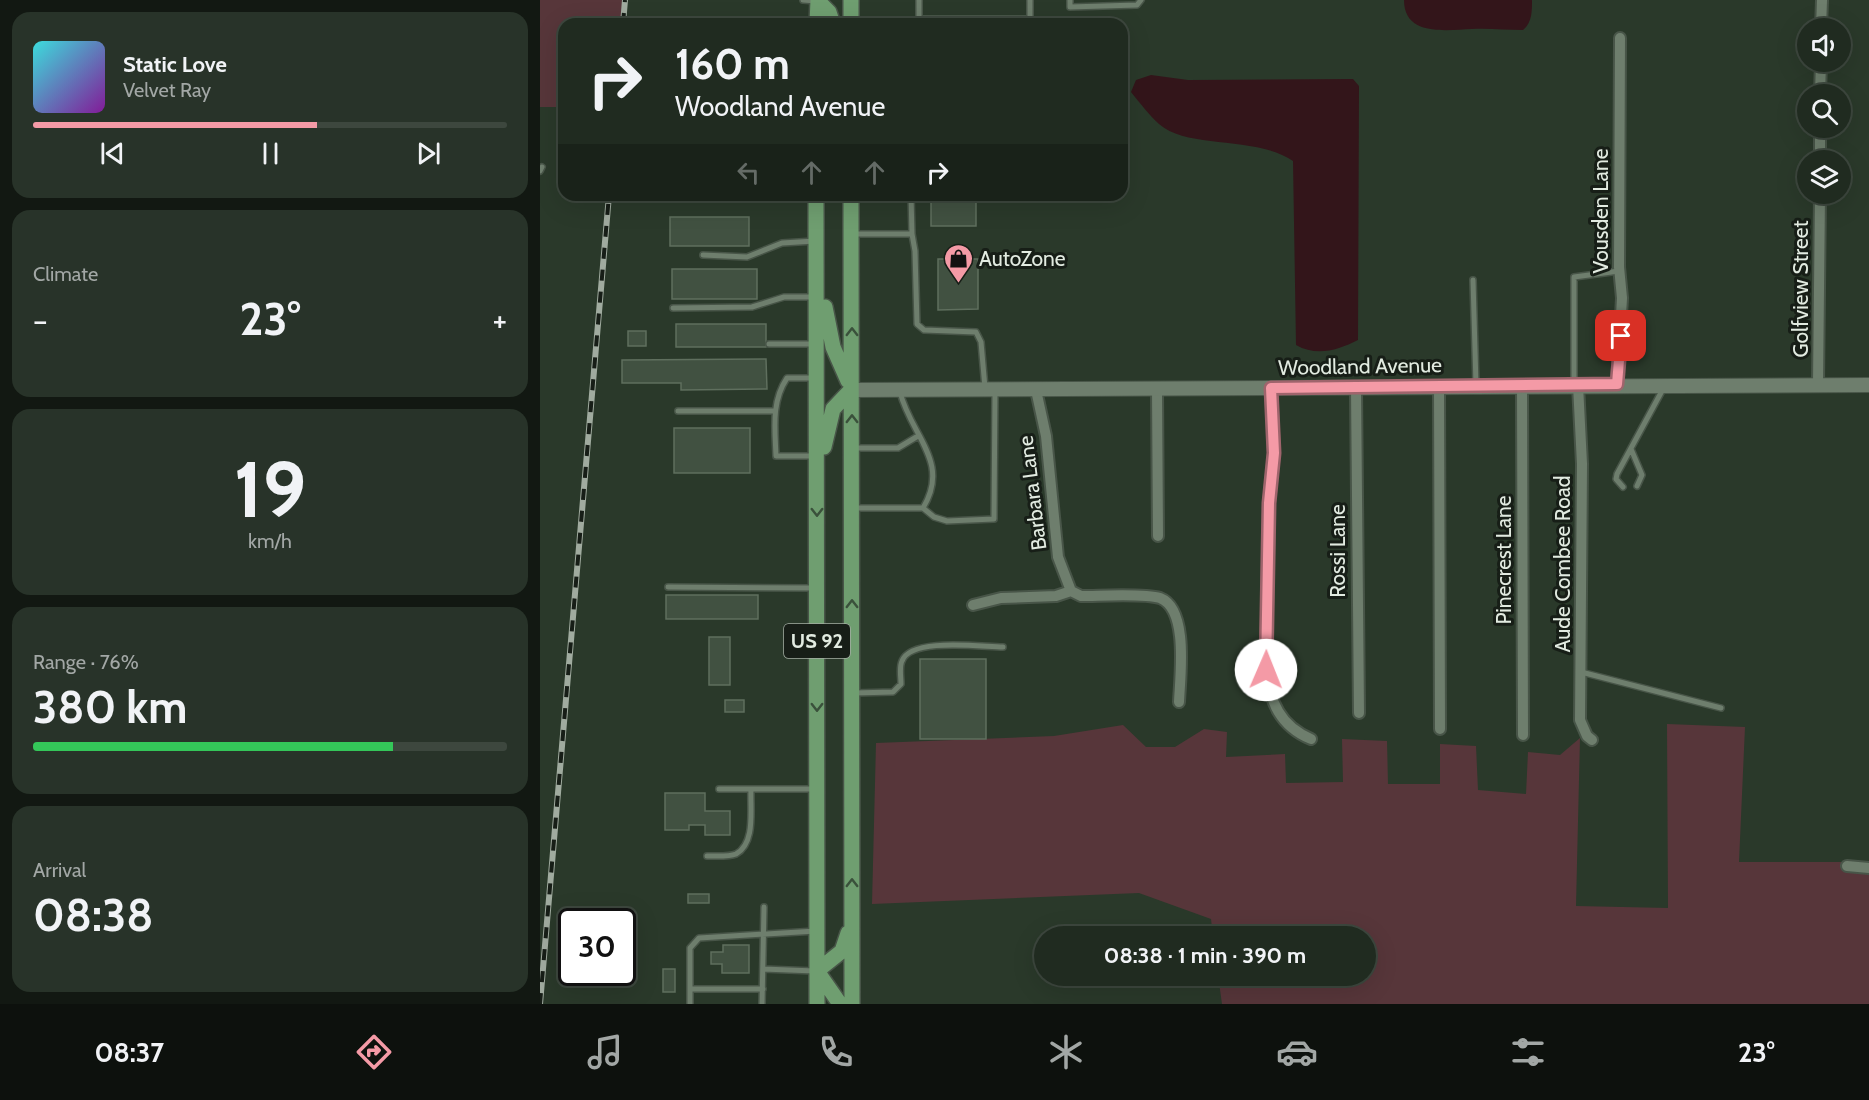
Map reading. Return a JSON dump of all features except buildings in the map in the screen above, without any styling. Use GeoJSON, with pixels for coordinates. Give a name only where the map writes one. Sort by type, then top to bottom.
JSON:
{"type":"FeatureCollection","features":[{"type":"Feature","properties":{"kind":"main road"},"geometry":{"type":"LineString","coordinates":[[817,18],[818,0]]}},
{"type":"Feature","properties":{"kind":"main road"},"geometry":{"type":"LineString","coordinates":[[818,0],[825,6],[830,18]]}},
{"type":"Feature","properties":{"kind":"main road"},"geometry":{"type":"LineString","coordinates":[[851,0],[851,18]]}},
{"type":"Feature","properties":{"kind":"main road","name":"US 92"},"geometry":{"type":"LineString","coordinates":[[816,201],[818,263],[817,1004]]}},
{"type":"Feature","properties":{"kind":"main road","name":"US 92"},"geometry":{"type":"LineString","coordinates":[[851,201],[852,1004]]}},
{"type":"Feature","properties":{"kind":"main road"},"geometry":{"type":"LineString","coordinates":[[817,484],[833,409],[851,390],[833,347],[818,263]]}},
{"type":"Feature","properties":{"kind":"main road"},"geometry":{"type":"LineString","coordinates":[[840,1004],[817,971],[842,951],[852,919]]}},
{"type":"Feature","properties":{"kind":"street"},"geometry":{"type":"LineString","coordinates":[[1821,18],[1822,0]]}},
{"type":"Feature","properties":{"kind":"street","name":"Vousden Lane"},"geometry":{"type":"LineString","coordinates":[[1617,384],[1621,326],[1619,271],[1620,38]]}},
{"type":"Feature","properties":{"kind":"street","name":"Golfview Street"},"geometry":{"type":"LineString","coordinates":[[1818,384],[1820,204]]}},
{"type":"Feature","properties":{"kind":"street","name":"Woodland Avenue"},"geometry":{"type":"LineString","coordinates":[[851,390],[1356,388],[1617,384],[1869,385]]}},
{"type":"Feature","properties":{"kind":"street","name":"Pinecrest Lane"},"geometry":{"type":"LineString","coordinates":[[1522,385],[1523,735]]}},
{"type":"Feature","properties":{"kind":"street","name":"Aude Combee Road"},"geometry":{"type":"LineString","coordinates":[[1576,385],[1582,464],[1580,720],[1582,729],[1592,740]]}},
{"type":"Feature","properties":{"kind":"street"},"geometry":{"type":"LineString","coordinates":[[1438,387],[1440,729]]}},
{"type":"Feature","properties":{"kind":"street"},"geometry":{"type":"LineString","coordinates":[[1271,388],[1274,453],[1269,503],[1266,670],[1270,698],[1282,720],[1299,734],[1311,740]]}},
{"type":"Feature","properties":{"kind":"street","name":"Rossi Lane"},"geometry":{"type":"LineString","coordinates":[[1356,388],[1359,713]]}},
{"type":"Feature","properties":{"kind":"street"},"geometry":{"type":"LineString","coordinates":[[1157,389],[1158,536]]}},
{"type":"Feature","properties":{"kind":"street","name":"Barbara Lane"},"geometry":{"type":"LineString","coordinates":[[1036,390],[1046,436],[1058,557],[1071,591]]}},
{"type":"Feature","properties":{"kind":"street"},"geometry":{"type":"LineString","coordinates":[[973,605],[1001,598],[1056,596],[1071,591],[1081,596],[1159,598],[1170,604],[1178,625],[1179,702]]}},
{"type":"Feature","properties":{"kind":"street"},"geometry":{"type":"LineString","coordinates":[[1847,866],[1869,868]]}},
{"type":"Feature","properties":{"kind":"lane"},"geometry":{"type":"LineString","coordinates":[[803,0],[818,0]]}},
{"type":"Feature","properties":{"kind":"lane"},"geometry":{"type":"LineString","coordinates":[[919,0],[919,18]]}},
{"type":"Feature","properties":{"kind":"lane"},"geometry":{"type":"LineString","coordinates":[[1030,0],[1030,18]]}},
{"type":"Feature","properties":{"kind":"lane"},"geometry":{"type":"LineString","coordinates":[[1070,0],[1070,7],[1137,4],[1141,0]]}},
{"type":"Feature","properties":{"kind":"lane"},"geometry":{"type":"LineString","coordinates":[[852,508],[923,508],[934,517],[947,521],[994,519],[990,390],[981,342],[976,332],[924,330],[917,324],[911,201]]}},
{"type":"Feature","properties":{"kind":"lane"},"geometry":{"type":"LineString","coordinates":[[851,234],[912,234]]}},
{"type":"Feature","properties":{"kind":"lane"},"geometry":{"type":"LineString","coordinates":[[703,255],[747,257],[782,243],[817,241]]}},
{"type":"Feature","properties":{"kind":"lane"},"geometry":{"type":"LineString","coordinates":[[1576,385],[1574,277],[1619,271]]}},
{"type":"Feature","properties":{"kind":"lane"},"geometry":{"type":"LineString","coordinates":[[1473,280],[1476,385]]}},
{"type":"Feature","properties":{"kind":"lane"},"geometry":{"type":"LineString","coordinates":[[673,308],[752,307],[784,297],[818,297]]}},
{"type":"Feature","properties":{"kind":"lane"},"geometry":{"type":"LineString","coordinates":[[769,344],[818,344]]}},
{"type":"Feature","properties":{"kind":"lane"},"geometry":{"type":"LineString","coordinates":[[817,456],[776,456],[774,411],[780,389],[786,378],[818,378]]}},
{"type":"Feature","properties":{"kind":"lane"},"geometry":{"type":"LineString","coordinates":[[1623,487],[1616,479],[1617,474],[1664,384]]}},
{"type":"Feature","properties":{"kind":"lane"},"geometry":{"type":"LineString","coordinates":[[900,390],[908,417],[932,461],[934,473],[930,496],[923,508]]}},
{"type":"Feature","properties":{"kind":"lane"},"geometry":{"type":"LineString","coordinates":[[678,411],[774,411]]}},
{"type":"Feature","properties":{"kind":"lane"},"geometry":{"type":"LineString","coordinates":[[852,448],[898,448],[918,436]]}},
{"type":"Feature","properties":{"kind":"lane"},"geometry":{"type":"LineString","coordinates":[[1631,449],[1642,475],[1637,486]]}},
{"type":"Feature","properties":{"kind":"lane"},"geometry":{"type":"LineString","coordinates":[[668,587],[817,588]]}},
{"type":"Feature","properties":{"kind":"lane"},"geometry":{"type":"LineString","coordinates":[[852,693],[892,692],[901,684],[901,662],[905,655],[924,645],[1003,647]]}},
{"type":"Feature","properties":{"kind":"lane"},"geometry":{"type":"LineString","coordinates":[[1581,672],[1721,708]]}},
{"type":"Feature","properties":{"kind":"lane"},"geometry":{"type":"LineString","coordinates":[[719,789],[817,789]]}},
{"type":"Feature","properties":{"kind":"lane"},"geometry":{"type":"LineString","coordinates":[[707,856],[735,854],[744,847],[749,839],[751,790]]}},
{"type":"Feature","properties":{"kind":"lane"},"geometry":{"type":"LineString","coordinates":[[762,1004],[764,907]]}},
{"type":"Feature","properties":{"kind":"lane"},"geometry":{"type":"LineString","coordinates":[[690,1004],[690,948],[699,938],[817,931]]}},
{"type":"Feature","properties":{"kind":"lane"},"geometry":{"type":"LineString","coordinates":[[763,969],[817,971]]}},
{"type":"Feature","properties":{"kind":"lane"},"geometry":{"type":"LineString","coordinates":[[690,989],[763,989]]}},
{"type":"Feature","properties":{"kind":"shaded area"},"geometry":{"type":"Polygon","coordinates":[[[540,0],[623,0],[622,18],[558,18],[558,107],[540,107],[540,0]]]}},
{"type":"Feature","properties":{"kind":"shaded area"},"geometry":{"type":"Polygon","coordinates":[[[1404,0],[1532,0],[1532,12],[1523,30],[1439,30],[1419,26],[1411,20],[1406,12],[1404,0]]]}},
{"type":"Feature","properties":{"kind":"shaded area"},"geometry":{"type":"Polygon","coordinates":[[[1151,75],[1188,80],[1353,79],[1359,86],[1358,340],[1327,351],[1312,351],[1296,345],[1293,161],[1278,153],[1260,148],[1187,137],[1172,132],[1159,124],[1131,92],[1136,80],[1151,75]]]}},
{"type":"Feature","properties":{"kind":"shaded area"},"geometry":{"type":"Polygon","coordinates":[[[1667,724],[1745,727],[1739,862],[1869,862],[1869,1004],[1222,1004],[1220,986],[1376,986],[1376,926],[1212,926],[1211,919],[1139,893],[872,904],[876,743],[1054,736],[1123,725],[1146,747],[1175,747],[1204,729],[1227,732],[1226,757],[1285,754],[1286,783],[1343,782],[1342,739],[1387,741],[1388,784],[1440,784],[1440,744],[1476,746],[1478,790],[1526,794],[1528,752],[1560,755],[1580,738],[1576,906],[1668,908],[1667,724]]]}},
{"type":"Feature","properties":{"kind":"railway"},"geometry":{"type":"LineString","coordinates":[[624,18],[625,0]]}},
{"type":"Feature","properties":{"kind":"railway"},"geometry":{"type":"LineString","coordinates":[[540,1004],[608,201]]}},
{"type":"Feature","properties":{"kind":"place","name":"AutoZone"},"geometry":{"type":"Point","coordinates":[958,284]}},
{"type":"Feature","properties":{"kind":"route"},"geometry":{"type":"LineString","coordinates":[[1266,670],[1269,503],[1274,453],[1271,388],[1617,384],[1621,336]]}}]}
